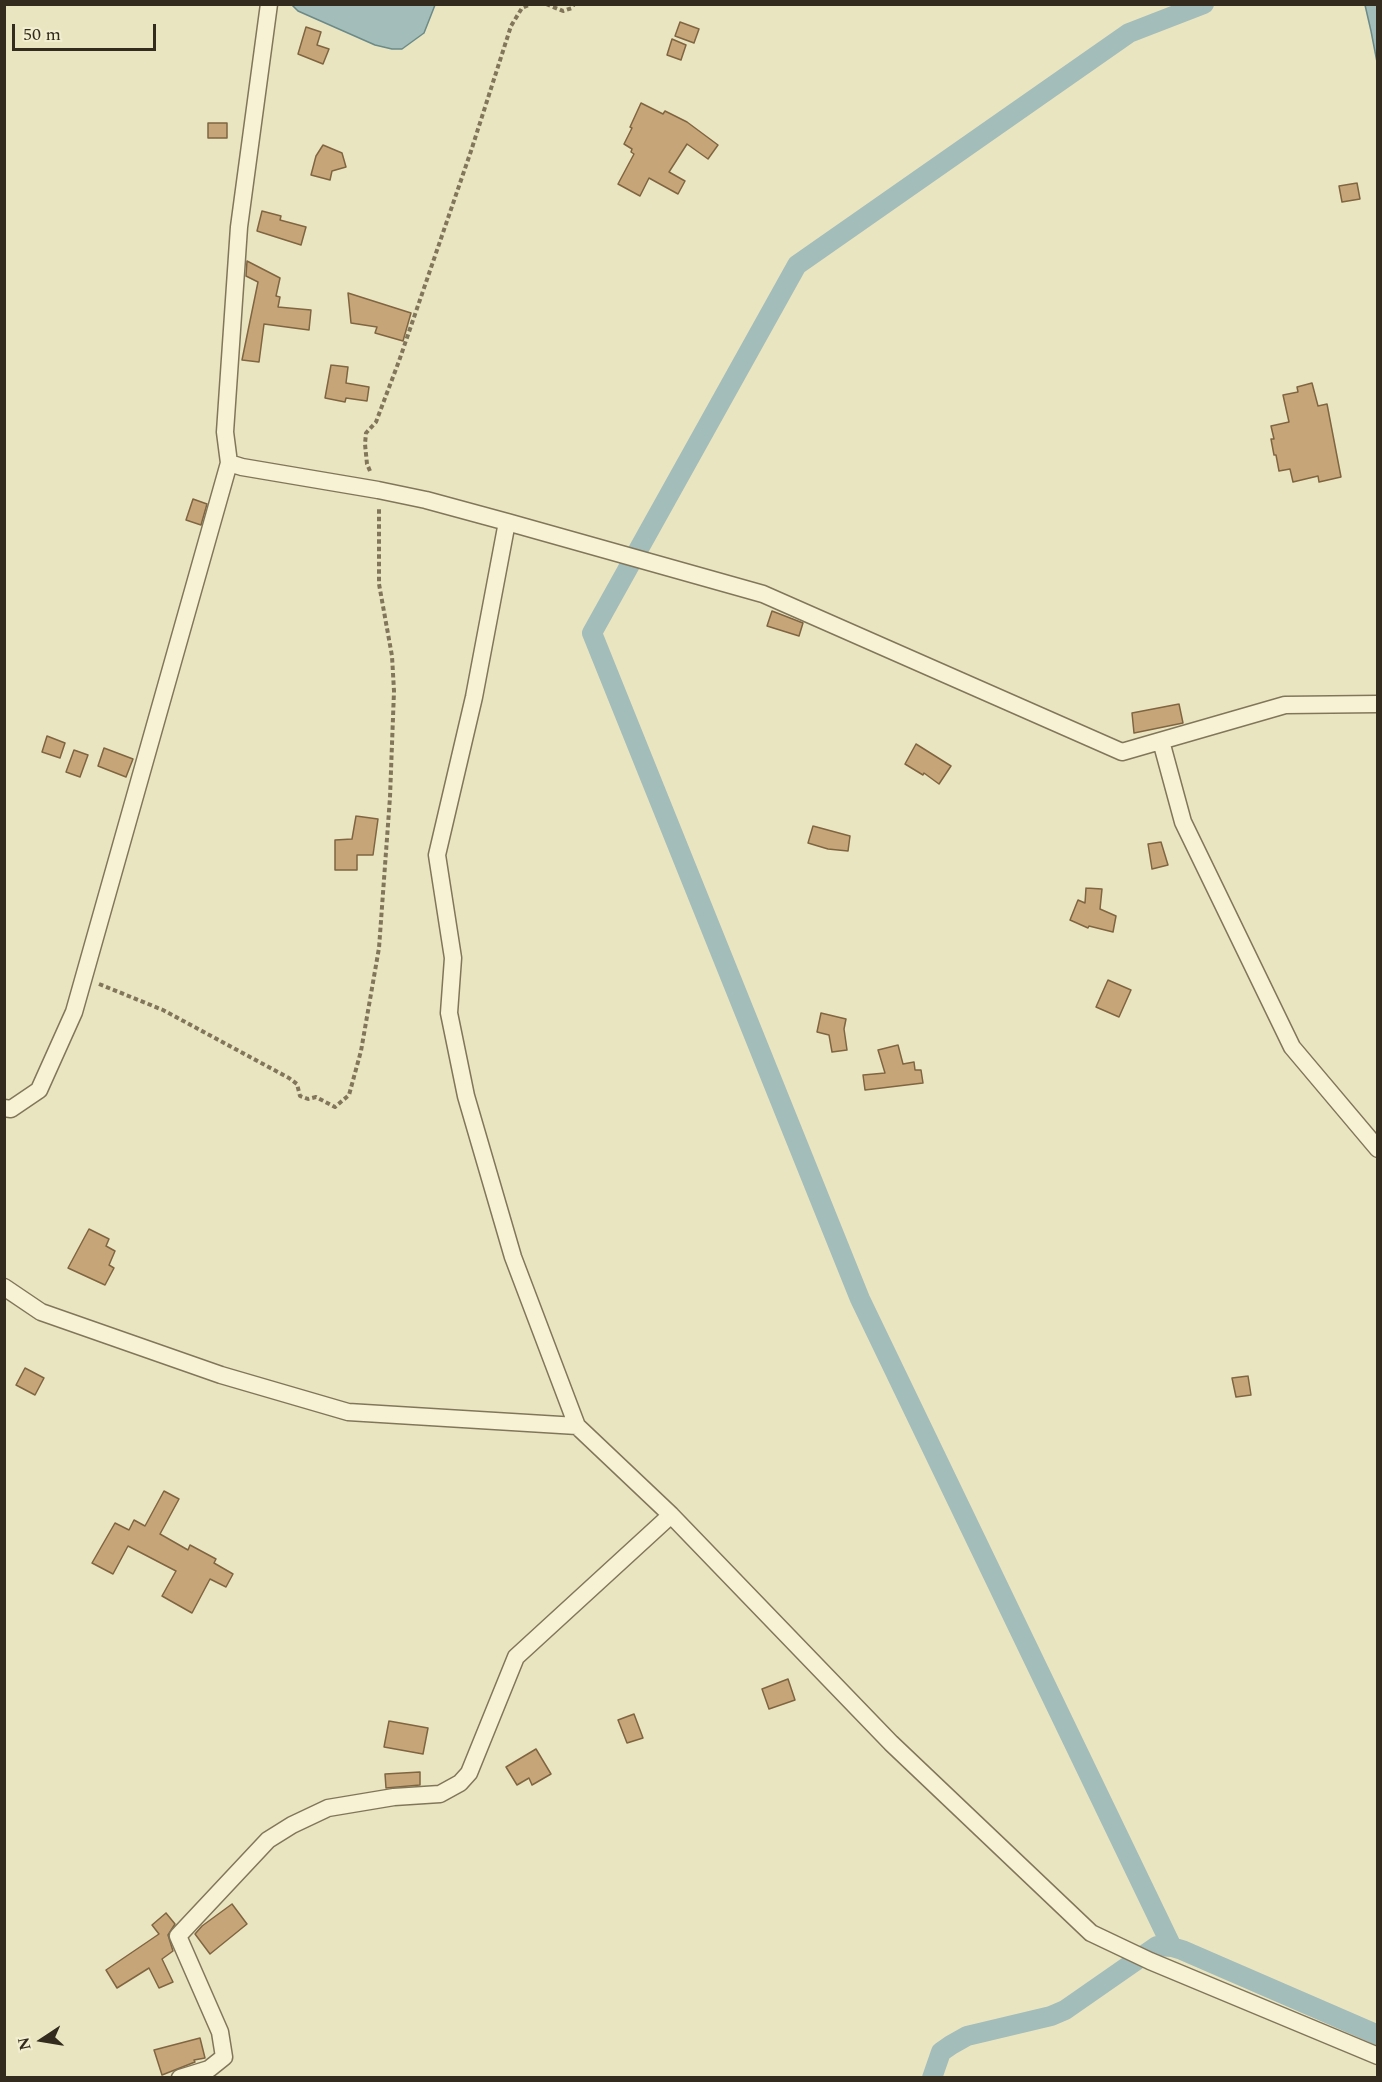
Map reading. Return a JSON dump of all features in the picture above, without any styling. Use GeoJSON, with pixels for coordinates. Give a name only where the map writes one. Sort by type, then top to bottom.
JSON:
{"type":"FeatureCollection","features":[{"type":"Feature","properties":{"kind":"street"},"geometry":{"type":"LineString","coordinates":[[4,1108],[11,1109],[39,1090],[74,1012],[229,463],[225,432],[239,227],[269,4]]}},
{"type":"Feature","properties":{"kind":"street"},"geometry":{"type":"LineString","coordinates":[[229,463],[426,500],[763,594],[1122,752],[1285,705],[1377,704]]}},
{"type":"Feature","properties":{"kind":"street"},"geometry":{"type":"LineString","coordinates":[[507,522],[474,697],[437,855],[453,958],[449,1013],[466,1096],[513,1257],[577,1426],[671,1515],[891,1743],[1090,1933],[1150,1961],[1377,2056]]}},
{"type":"Feature","properties":{"kind":"street"},"geometry":{"type":"LineString","coordinates":[[1161,741],[1183,822],[1292,1047],[1377,1149]]}},
{"type":"Feature","properties":{"kind":"street"},"geometry":{"type":"LineString","coordinates":[[4,1287],[41,1312],[221,1375],[348,1412],[577,1426]]}},
{"type":"Feature","properties":{"kind":"street"},"geometry":{"type":"LineString","coordinates":[[180,2078],[209,2069],[224,2057],[220,2032],[178,1936],[268,1840],[292,1825],[328,1808],[394,1797],[440,1794],[460,1783],[469,1773],[516,1657],[671,1515]]}},
{"type":"Feature","properties":{"kind":"path"},"geometry":{"type":"LineString","coordinates":[[83,978],[163,1010],[289,1078],[297,1084],[300,1096],[308,1099],[316,1097],[335,1107],[348,1095],[361,1051],[379,948],[390,797],[394,691],[392,656],[379,584],[378,490],[367,464],[366,433],[376,422],[399,361],[471,152],[511,26],[522,8],[531,4]]}},
{"type":"Feature","properties":{"kind":"path"},"geometry":{"type":"LineString","coordinates":[[546,4],[563,11],[572,8],[574,4]]}},
{"type":"Feature","properties":{"kind":"water"},"geometry":{"type":"Polygon","coordinates":[[[292,5],[435,5],[424,33],[402,49],[392,49],[375,45],[298,11],[292,5]]]}},
{"type":"Feature","properties":{"kind":"water"},"geometry":{"type":"Polygon","coordinates":[[[1365,5],[1377,5],[1377,62],[1371,31],[1365,5]]]}},
{"type":"Feature","properties":{"kind":"building"},"geometry":{"type":"Polygon","coordinates":[[[680,22],[699,29],[694,43],[675,36],[680,22]]]}},
{"type":"Feature","properties":{"kind":"building"},"geometry":{"type":"Polygon","coordinates":[[[306,27],[321,32],[317,45],[329,49],[323,64],[298,54],[306,27]]]}},
{"type":"Feature","properties":{"kind":"building"},"geometry":{"type":"Polygon","coordinates":[[[672,39],[686,45],[681,60],[667,55],[672,39]]]}},
{"type":"Feature","properties":{"kind":"building"},"geometry":{"type":"Polygon","coordinates":[[[641,103],[687,122],[718,145],[708,159],[687,144],[669,172],[685,181],[678,194],[649,178],[640,196],[618,184],[634,154],[631,152],[632,149],[624,144],[641,103]]]}},
{"type":"Feature","properties":{"kind":"building"},"geometry":{"type":"Polygon","coordinates":[[[208,123],[227,123],[227,138],[208,138],[208,123]]]}},
{"type":"Feature","properties":{"kind":"building"},"geometry":{"type":"Polygon","coordinates":[[[323,145],[342,153],[346,167],[332,171],[330,180],[311,175],[316,156],[323,145]]]}},
{"type":"Feature","properties":{"kind":"building"},"geometry":{"type":"Polygon","coordinates":[[[1357,183],[1360,199],[1342,202],[1339,186],[1357,183]]]}},
{"type":"Feature","properties":{"kind":"building"},"geometry":{"type":"Polygon","coordinates":[[[262,211],[281,216],[280,220],[306,227],[301,245],[257,231],[262,211]]]}},
{"type":"Feature","properties":{"kind":"building"},"geometry":{"type":"Polygon","coordinates":[[[247,261],[280,278],[276,296],[280,297],[278,307],[311,310],[309,330],[264,324],[259,362],[242,360],[258,282],[246,276],[247,261]]]}},
{"type":"Feature","properties":{"kind":"building"},"geometry":{"type":"Polygon","coordinates":[[[348,293],[411,313],[403,341],[375,333],[377,327],[351,323],[348,293]]]}},
{"type":"Feature","properties":{"kind":"building"},"geometry":{"type":"Polygon","coordinates":[[[331,365],[348,367],[346,383],[369,387],[367,401],[346,398],[345,402],[325,398],[331,365]]]}},
{"type":"Feature","properties":{"kind":"building"},"geometry":{"type":"Polygon","coordinates":[[[1312,383],[1318,406],[1327,404],[1341,477],[1319,482],[1318,476],[1293,482],[1290,469],[1279,471],[1271,439],[1274,439],[1271,426],[1289,422],[1283,395],[1298,392],[1297,387],[1312,383]]]}},
{"type":"Feature","properties":{"kind":"building"},"geometry":{"type":"Polygon","coordinates":[[[193,499],[207,504],[201,525],[186,520],[193,499]]]}},
{"type":"Feature","properties":{"kind":"building"},"geometry":{"type":"Polygon","coordinates":[[[772,611],[803,623],[799,636],[767,626],[772,611]]]}},
{"type":"Feature","properties":{"kind":"building"},"geometry":{"type":"Polygon","coordinates":[[[1179,704],[1183,723],[1134,733],[1132,713],[1179,704]]]}},
{"type":"Feature","properties":{"kind":"building"},"geometry":{"type":"Polygon","coordinates":[[[47,736],[65,743],[60,758],[42,752],[47,736]]]}},
{"type":"Feature","properties":{"kind":"building"},"geometry":{"type":"Polygon","coordinates":[[[916,744],[951,766],[939,784],[924,773],[923,775],[905,764],[916,744]]]}},
{"type":"Feature","properties":{"kind":"building"},"geometry":{"type":"Polygon","coordinates":[[[104,748],[133,759],[126,777],[98,766],[104,748]]]}},
{"type":"Feature","properties":{"kind":"building"},"geometry":{"type":"Polygon","coordinates":[[[74,750],[88,755],[80,777],[66,772],[74,750]]]}},
{"type":"Feature","properties":{"kind":"building"},"geometry":{"type":"Polygon","coordinates":[[[356,816],[378,819],[373,855],[357,855],[357,870],[335,870],[335,840],[352,839],[356,816]]]}},
{"type":"Feature","properties":{"kind":"building"},"geometry":{"type":"Polygon","coordinates":[[[813,826],[850,836],[848,851],[828,849],[808,843],[813,826]]]}},
{"type":"Feature","properties":{"kind":"building"},"geometry":{"type":"Polygon","coordinates":[[[1161,842],[1168,865],[1152,869],[1148,844],[1161,842]]]}},
{"type":"Feature","properties":{"kind":"building"},"geometry":{"type":"Polygon","coordinates":[[[1086,888],[1102,889],[1100,909],[1116,916],[1113,932],[1089,926],[1088,928],[1070,920],[1078,900],[1085,903],[1086,888]]]}},
{"type":"Feature","properties":{"kind":"building"},"geometry":{"type":"Polygon","coordinates":[[[1108,980],[1131,990],[1119,1017],[1096,1007],[1108,980]]]}},
{"type":"Feature","properties":{"kind":"building"},"geometry":{"type":"Polygon","coordinates":[[[821,1013],[846,1019],[844,1029],[847,1050],[832,1052],[829,1035],[817,1032],[821,1013]]]}},
{"type":"Feature","properties":{"kind":"building"},"geometry":{"type":"Polygon","coordinates":[[[898,1045],[903,1064],[914,1062],[915,1070],[921,1070],[923,1083],[865,1090],[863,1075],[885,1073],[878,1050],[898,1045]]]}},
{"type":"Feature","properties":{"kind":"building"},"geometry":{"type":"Polygon","coordinates":[[[89,1229],[109,1239],[106,1246],[115,1251],[109,1265],[114,1268],[105,1285],[68,1268],[89,1229]]]}},
{"type":"Feature","properties":{"kind":"building"},"geometry":{"type":"Polygon","coordinates":[[[25,1368],[44,1378],[35,1395],[16,1385],[25,1368]]]}},
{"type":"Feature","properties":{"kind":"building"},"geometry":{"type":"Polygon","coordinates":[[[1248,1376],[1251,1395],[1236,1397],[1232,1378],[1248,1376]]]}},
{"type":"Feature","properties":{"kind":"building"},"geometry":{"type":"Polygon","coordinates":[[[164,1491],[179,1499],[160,1534],[188,1550],[190,1545],[216,1559],[214,1563],[233,1574],[226,1587],[210,1579],[192,1613],[162,1596],[176,1571],[128,1546],[113,1574],[92,1563],[115,1523],[129,1530],[134,1520],[145,1526],[164,1491]]]}},
{"type":"Feature","properties":{"kind":"building"},"geometry":{"type":"Polygon","coordinates":[[[788,1679],[795,1700],[769,1709],[762,1689],[788,1679]]]}},
{"type":"Feature","properties":{"kind":"building"},"geometry":{"type":"Polygon","coordinates":[[[634,1714],[643,1738],[627,1743],[618,1720],[634,1714]]]}},
{"type":"Feature","properties":{"kind":"building"},"geometry":{"type":"Polygon","coordinates":[[[389,1721],[428,1728],[423,1754],[384,1747],[389,1721]]]}},
{"type":"Feature","properties":{"kind":"building"},"geometry":{"type":"Polygon","coordinates":[[[536,1749],[551,1774],[532,1785],[529,1778],[517,1785],[506,1767],[536,1749]]]}},
{"type":"Feature","properties":{"kind":"building"},"geometry":{"type":"Polygon","coordinates":[[[420,1772],[420,1785],[386,1788],[385,1774],[420,1772]]]}},
{"type":"Feature","properties":{"kind":"building"},"geometry":{"type":"Polygon","coordinates":[[[232,1904],[247,1924],[210,1954],[195,1934],[202,1926],[232,1904]]]}},
{"type":"Feature","properties":{"kind":"building"},"geometry":{"type":"Polygon","coordinates":[[[166,1913],[175,1924],[168,1935],[173,1951],[162,1959],[173,1982],[159,1988],[149,1968],[117,1988],[106,1970],[159,1934],[152,1925],[166,1913]]]}},
{"type":"Feature","properties":{"kind":"building"},"geometry":{"type":"Polygon","coordinates":[[[200,2038],[205,2058],[194,2060],[195,2062],[162,2075],[154,2050],[200,2038]]]}},
{"type":"Feature","properties":{"kind":"waterway"},"geometry":{"type":"LineString","coordinates":[[1172,1947],[860,1299],[592,633],[797,265],[1129,33],[1204,4]]}},
{"type":"Feature","properties":{"kind":"waterway"},"geometry":{"type":"LineString","coordinates":[[932,2078],[941,2052],[951,2045],[967,2036],[1051,2016],[1065,2010],[1157,1946],[1182,1950],[1378,2035]]}}]}
